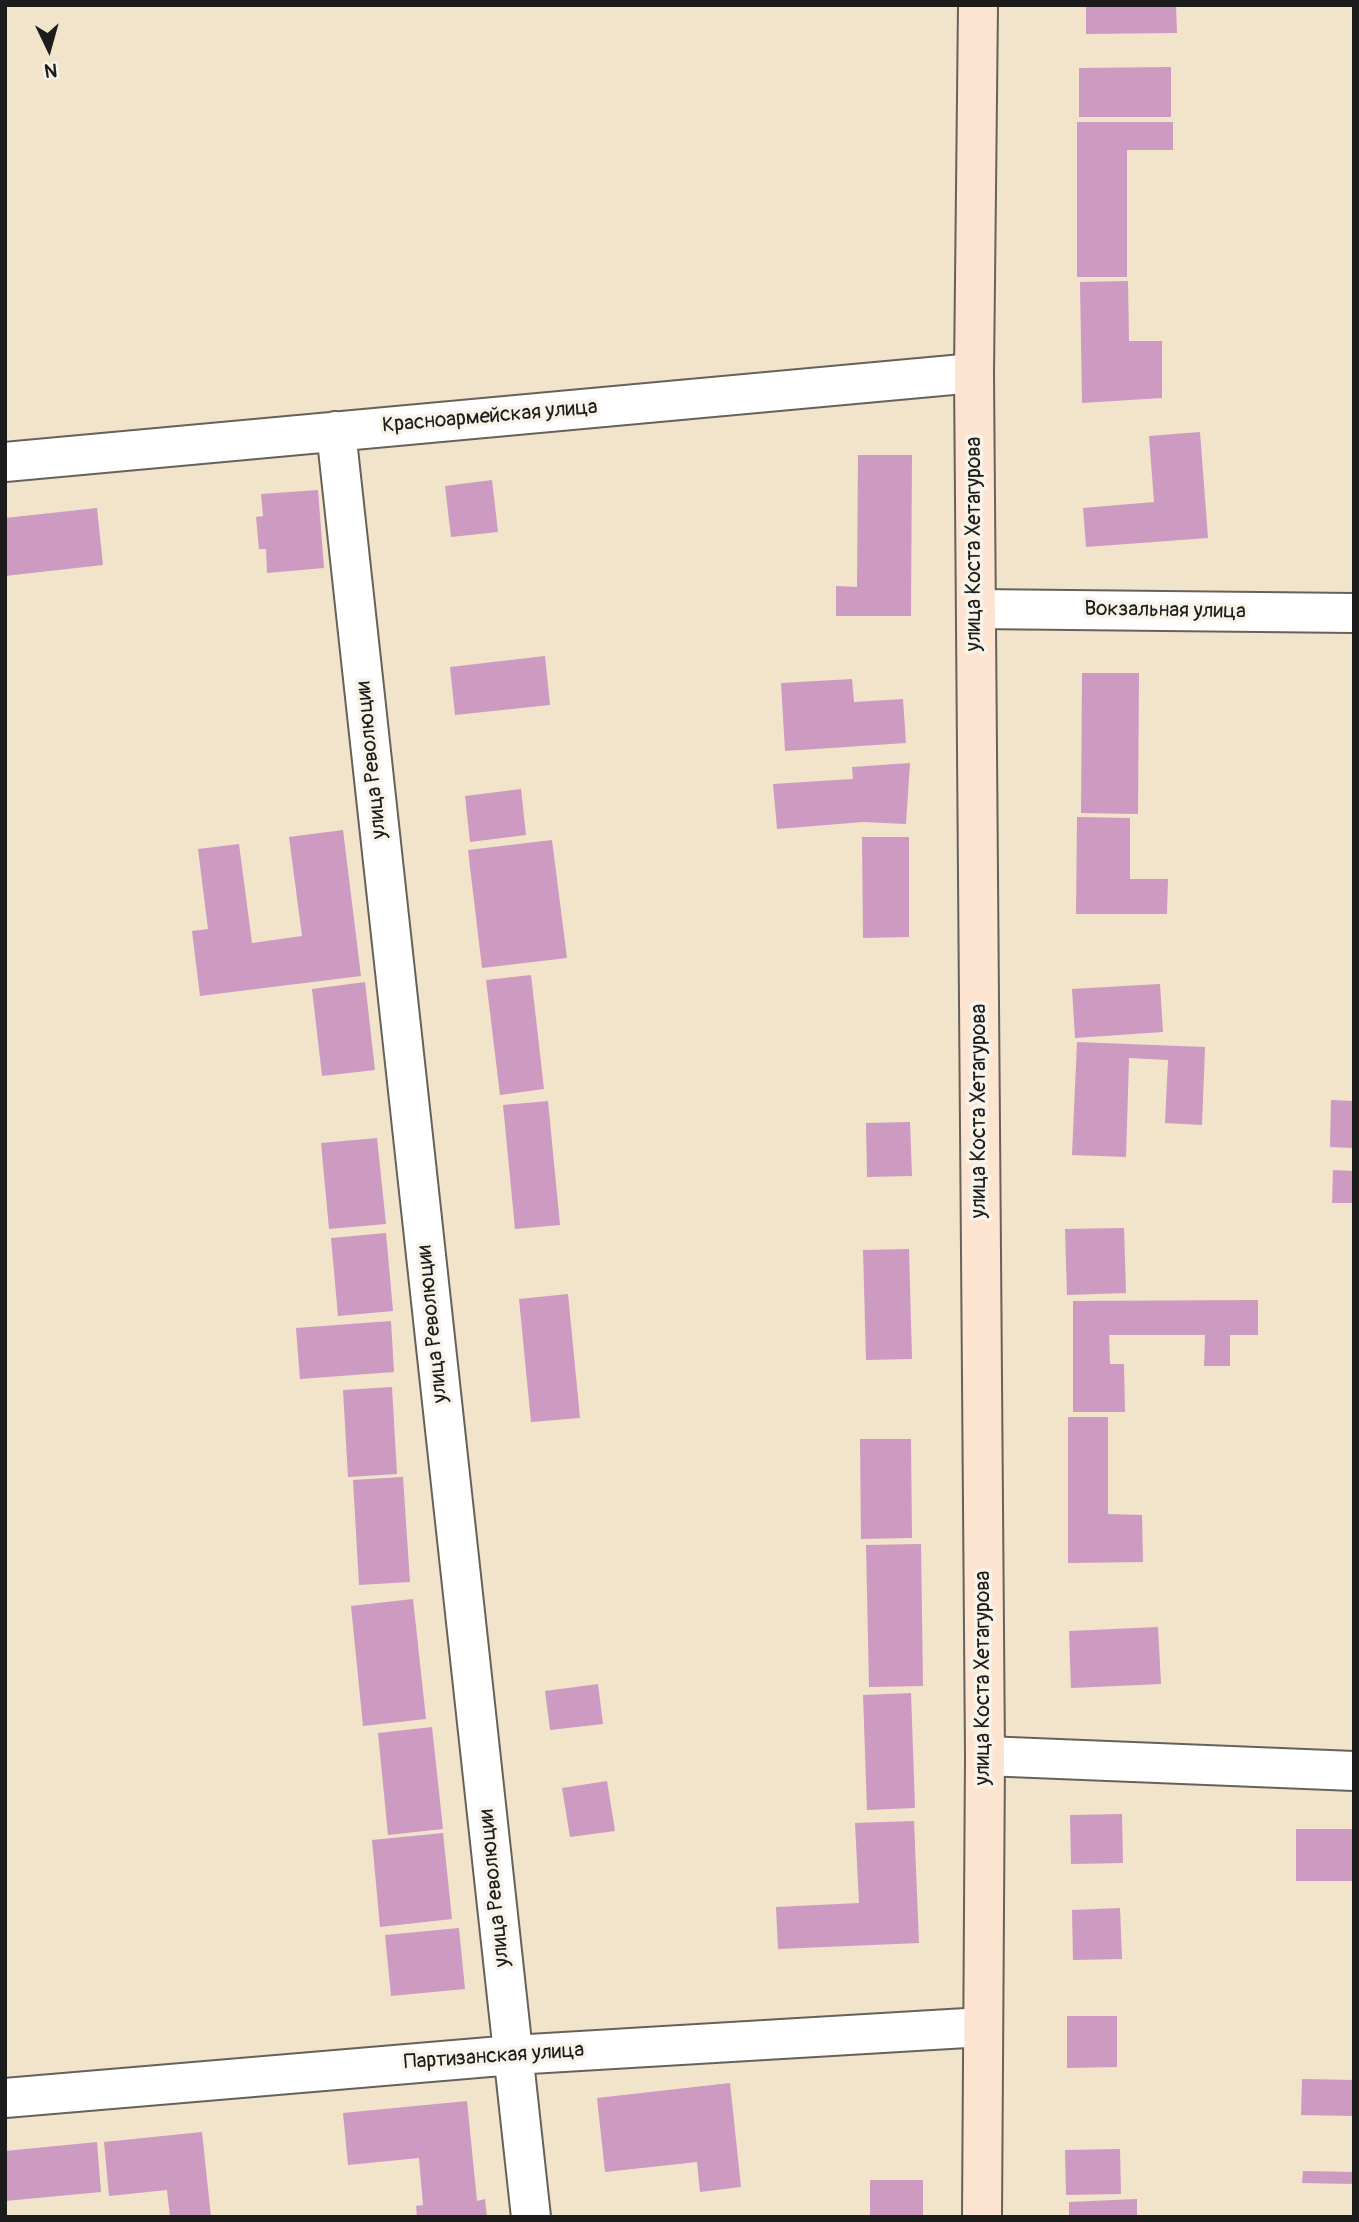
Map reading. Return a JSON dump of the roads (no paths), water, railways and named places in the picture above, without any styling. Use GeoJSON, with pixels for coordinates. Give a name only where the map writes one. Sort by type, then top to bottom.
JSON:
{"type":"FeatureCollection","features":[{"type":"Feature","properties":{"kind":"main road","name":"улица Коста Хетагурова"},"geometry":{"type":"LineString","coordinates":[[978,5],[974,373],[985,1756],[982,2217]]}},
{"type":"Feature","properties":{"kind":"street","name":"Красноармейская улица"},"geometry":{"type":"LineString","coordinates":[[5,461],[974,373]]}},
{"type":"Feature","properties":{"kind":"street","name":"улица Революции"},"geometry":{"type":"LineString","coordinates":[[336,431],[531,2217]]}},
{"type":"Feature","properties":{"kind":"street","name":"Вокзальная улица"},"geometry":{"type":"LineString","coordinates":[[976,609],[1354,613]]}},
{"type":"Feature","properties":{"kind":"street"},"geometry":{"type":"LineString","coordinates":[[985,1756],[1354,1771]]}},
{"type":"Feature","properties":{"kind":"street","name":"Партизанская улица"},"geometry":{"type":"LineString","coordinates":[[5,2098],[513,2055],[983,2027]]}}]}
